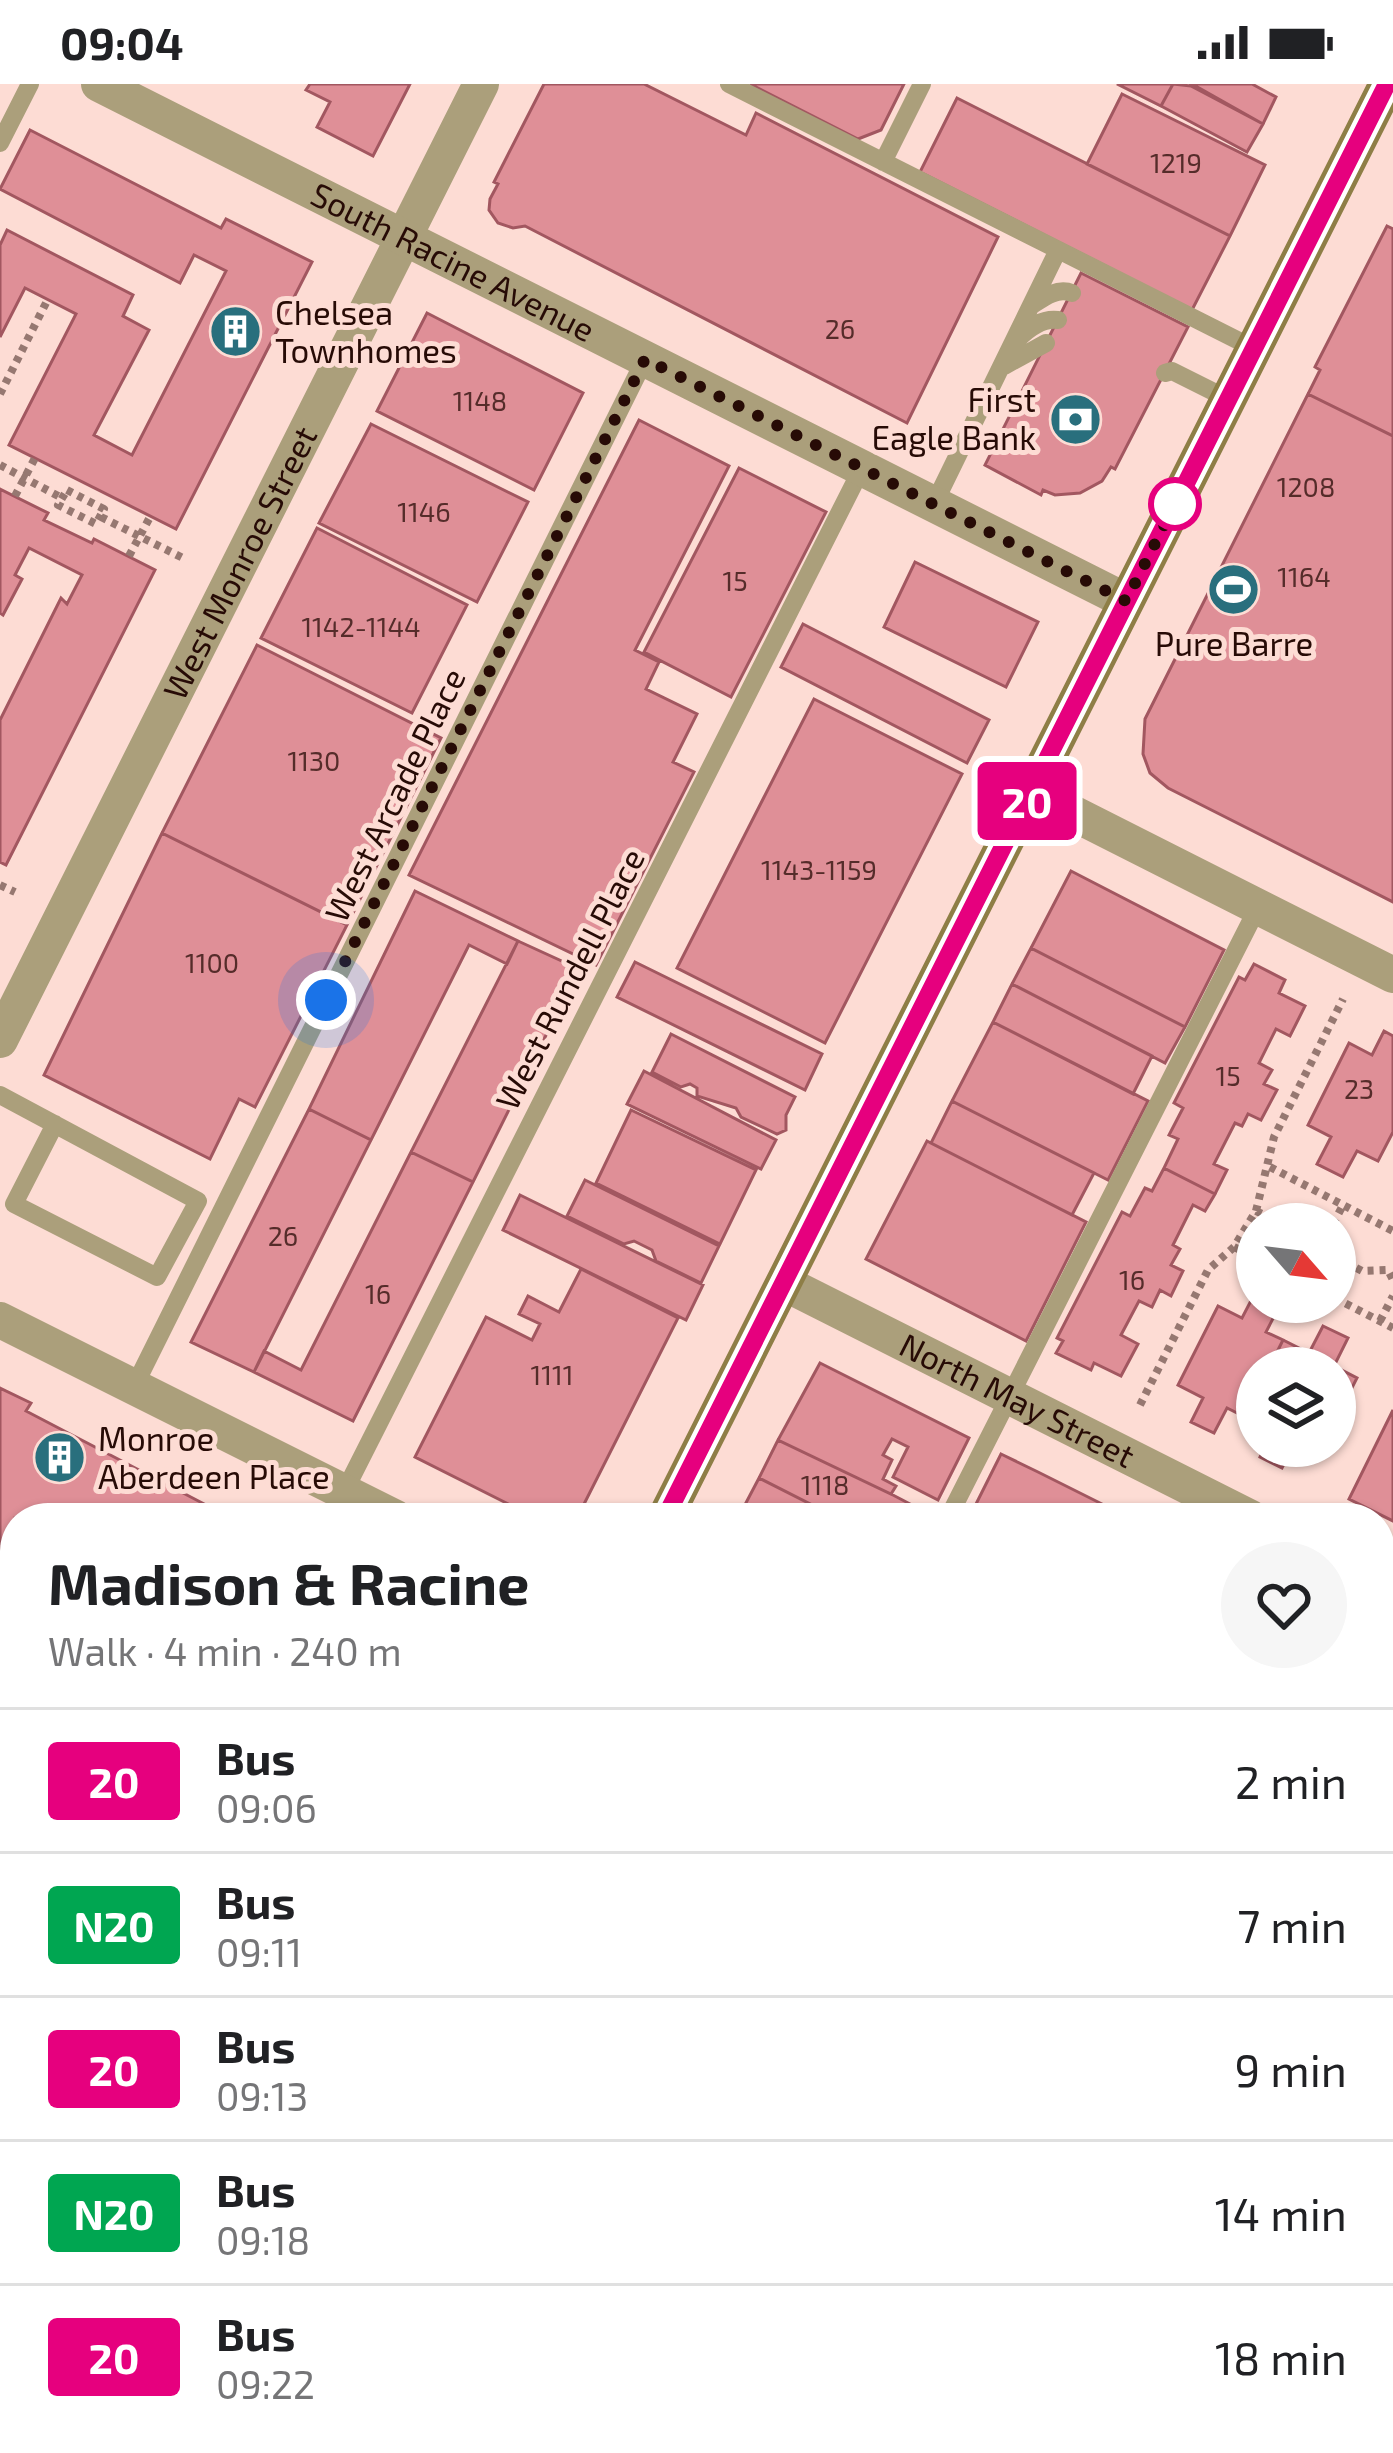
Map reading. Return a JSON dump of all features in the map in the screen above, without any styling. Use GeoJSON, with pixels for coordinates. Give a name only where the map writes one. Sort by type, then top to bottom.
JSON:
{"type":"FeatureCollection","features":[{"type":"Feature","properties":{"kind":"main road"},"geometry":{"type":"LineString","coordinates":[[673,1503],[1387,84]]}},
{"type":"Feature","properties":{"kind":"street","name":"South Racine Avenue"},"geometry":{"type":"LineString","coordinates":[[99,84],[1126,601]]}},
{"type":"Feature","properties":{"kind":"street","name":"West Monroe Street"},"geometry":{"type":"LineString","coordinates":[[0,1040],[481,84]]}},
{"type":"Feature","properties":{"kind":"street"},"geometry":{"type":"LineString","coordinates":[[1031,792],[1393,975]]}},
{"type":"Feature","properties":{"kind":"street","name":"North May Street"},"geometry":{"type":"LineString","coordinates":[[784,1283],[1221,1503]]}},
{"type":"Feature","properties":{"kind":"street"},"geometry":{"type":"LineString","coordinates":[[0,1320],[134,1387],[335,1503]]}},
{"type":"Feature","properties":{"kind":"lane"},"geometry":{"type":"LineString","coordinates":[[0,143],[30,84]]}},
{"type":"Feature","properties":{"kind":"lane"},"geometry":{"type":"LineString","coordinates":[[729,84],[1253,348]]}},
{"type":"Feature","properties":{"kind":"lane"},"geometry":{"type":"LineString","coordinates":[[883,162],[922,84]]}},
{"type":"Feature","properties":{"kind":"lane"},"geometry":{"type":"LineString","coordinates":[[934,504],[1058,250]]}},
{"type":"Feature","properties":{"kind":"lane"},"geometry":{"type":"LineString","coordinates":[[1031,306],[1048,295],[1064,290],[1072,293]]}},
{"type":"Feature","properties":{"kind":"lane"},"geometry":{"type":"LineString","coordinates":[[1011,347],[1029,328],[1058,320]]}},
{"type":"Feature","properties":{"kind":"lane"},"geometry":{"type":"LineString","coordinates":[[1000,369],[1046,343]]}},
{"type":"Feature","properties":{"kind":"lane","name":"West Arcade Place"},"geometry":{"type":"LineString","coordinates":[[134,1387],[645,359]]}},
{"type":"Feature","properties":{"kind":"lane"},"geometry":{"type":"LineString","coordinates":[[1168,369],[1228,399]]}},
{"type":"Feature","properties":{"kind":"lane","name":"West Rundell Place"},"geometry":{"type":"LineString","coordinates":[[339,1503],[862,468]]}},
{"type":"Feature","properties":{"kind":"lane"},"geometry":{"type":"LineString","coordinates":[[956,1503],[1258,907]]}},
{"type":"Feature","properties":{"kind":"lane"},"geometry":{"type":"LineString","coordinates":[[0,1095],[55,1124],[198,1201],[157,1277],[14,1204],[55,1124]]}},
{"type":"Feature","properties":{"kind":"path"},"geometry":{"type":"LineString","coordinates":[[0,394],[48,299]]}},
{"type":"Feature","properties":{"kind":"path"},"geometry":{"type":"LineString","coordinates":[[15,496],[35,458]]}},
{"type":"Feature","properties":{"kind":"path"},"geometry":{"type":"LineString","coordinates":[[0,465],[62,498]]}},
{"type":"Feature","properties":{"kind":"path"},"geometry":{"type":"LineString","coordinates":[[67,490],[104,509],[100,517],[96,524],[58,506],[67,490]]}},
{"type":"Feature","properties":{"kind":"path"},"geometry":{"type":"LineString","coordinates":[[100,517],[185,559]]}},
{"type":"Feature","properties":{"kind":"path"},"geometry":{"type":"LineString","coordinates":[[129,556],[150,517]]}},
{"type":"Feature","properties":{"kind":"path"},"geometry":{"type":"LineString","coordinates":[[0,885],[15,892]]}},
{"type":"Feature","properties":{"kind":"path"},"geometry":{"type":"LineString","coordinates":[[1259,1203],[1274,1137],[1343,999]]}},
{"type":"Feature","properties":{"kind":"path"},"geometry":{"type":"LineString","coordinates":[[1270,1167],[1339,1203]]}},
{"type":"Feature","properties":{"kind":"path"},"geometry":{"type":"LineString","coordinates":[[1356,1212],[1393,1231]]}},
{"type":"Feature","properties":{"kind":"path"},"geometry":{"type":"LineString","coordinates":[[1140,1405],[1208,1270],[1236,1243]]}},
{"type":"Feature","properties":{"kind":"path"},"geometry":{"type":"LineString","coordinates":[[1356,1268],[1391,1270]]}},
{"type":"Feature","properties":{"kind":"path"},"geometry":{"type":"LineString","coordinates":[[1380,1322],[1393,1296]]}},
{"type":"Feature","properties":{"kind":"path"},"geometry":{"type":"LineString","coordinates":[[1356,1309],[1393,1328]]}},
{"type":"Feature","properties":{"kind":"building"},"geometry":{"type":"Polygon","coordinates":[[[310,84],[410,84],[373,156],[317,127],[330,102],[306,90],[310,84]]]}},
{"type":"Feature","properties":{"kind":"building"},"geometry":{"type":"Polygon","coordinates":[[[544,84],[644,84],[746,135],[756,113],[998,237],[907,423],[525,226],[498,223],[489,210],[498,184],[494,182],[544,84]]]}},
{"type":"Feature","properties":{"kind":"building"},"geometry":{"type":"Polygon","coordinates":[[[750,84],[904,84],[881,130],[858,139],[750,84]]]}},
{"type":"Feature","properties":{"kind":"building"},"geometry":{"type":"Polygon","coordinates":[[[1117,84],[1173,84],[1161,106],[1117,84]]]}},
{"type":"Feature","properties":{"kind":"building"},"geometry":{"type":"Polygon","coordinates":[[[1173,84],[1191,86],[1263,124],[1247,152],[1161,106],[1173,84]]]}},
{"type":"Feature","properties":{"kind":"building"},"geometry":{"type":"Polygon","coordinates":[[[1192,84],[1252,84],[1276,97],[1263,124],[1192,84]]]}},
{"type":"Feature","properties":{"kind":"building"},"geometry":{"type":"Polygon","coordinates":[[[1122,94],[1265,165],[1230,236],[1087,164],[1122,94]]]}},
{"type":"Feature","properties":{"kind":"building"},"geometry":{"type":"Polygon","coordinates":[[[957,98],[1230,236],[1192,310],[920,172],[957,98]]]}},
{"type":"Feature","properties":{"kind":"building","name":"Chelsea Townhomes"},"geometry":{"type":"Polygon","coordinates":[[[30,130],[221,228],[226,219],[312,262],[176,529],[9,445],[76,314],[25,288],[0,337],[0,245],[7,230],[133,295],[123,316],[149,330],[94,435],[132,455],[226,271],[194,255],[180,283],[0,189],[30,130]]]}},
{"type":"Feature","properties":{"kind":"building"},"geometry":{"type":"Polygon","coordinates":[[[1387,226],[1393,229],[1393,436],[1308,394],[1320,370],[1315,367],[1387,226]]]}},
{"type":"Feature","properties":{"kind":"building","name":"First Eagle Bank"},"geometry":{"type":"Polygon","coordinates":[[[1081,273],[1188,327],[1115,469],[1111,467],[1102,481],[1080,493],[1055,495],[1043,490],[1041,495],[985,465],[1081,273]]]}},
{"type":"Feature","properties":{"kind":"building"},"geometry":{"type":"Polygon","coordinates":[[[427,313],[583,393],[534,490],[377,411],[427,313]]]}},
{"type":"Feature","properties":{"kind":"building"},"geometry":{"type":"Polygon","coordinates":[[[1308,394],[1393,436],[1393,902],[1168,788],[1150,773],[1143,754],[1145,719],[1308,394]]]}},
{"type":"Feature","properties":{"kind":"building"},"geometry":{"type":"Polygon","coordinates":[[[639,420],[729,466],[635,650],[659,662],[646,689],[697,714],[673,762],[694,772],[596,965],[409,875],[639,420]]]}},
{"type":"Feature","properties":{"kind":"building"},"geometry":{"type":"Polygon","coordinates":[[[371,424],[528,502],[477,602],[319,523],[371,424]]]}},
{"type":"Feature","properties":{"kind":"building"},"geometry":{"type":"Polygon","coordinates":[[[739,468],[826,512],[731,697],[644,652],[739,468]]]}},
{"type":"Feature","properties":{"kind":"building"},"geometry":{"type":"Polygon","coordinates":[[[0,489],[48,513],[44,520],[155,570],[6,865],[0,862],[0,720],[61,598],[67,604],[82,575],[29,548],[15,575],[22,579],[3,615],[0,613],[0,489]]]}},
{"type":"Feature","properties":{"kind":"building"},"geometry":{"type":"Polygon","coordinates":[[[317,528],[467,605],[412,713],[261,638],[317,528]]]}},
{"type":"Feature","properties":{"kind":"building"},"geometry":{"type":"Polygon","coordinates":[[[915,562],[1038,622],[1006,687],[884,627],[915,562]]]}},
{"type":"Feature","properties":{"kind":"building"},"geometry":{"type":"Polygon","coordinates":[[[803,624],[989,720],[967,763],[781,667],[803,624]]]}},
{"type":"Feature","properties":{"kind":"building"},"geometry":{"type":"Polygon","coordinates":[[[257,645],[441,738],[347,925],[162,833],[257,645]]]}},
{"type":"Feature","properties":{"kind":"building"},"geometry":{"type":"Polygon","coordinates":[[[814,699],[962,774],[825,1043],[677,968],[814,699]]]}},
{"type":"Feature","properties":{"kind":"building"},"geometry":{"type":"Polygon","coordinates":[[[162,833],[347,925],[255,1107],[239,1099],[210,1159],[44,1075],[162,833]]]}},
{"type":"Feature","properties":{"kind":"building"},"geometry":{"type":"Polygon","coordinates":[[[1071,871],[1224,950],[1185,1027],[1031,948],[1071,871]]]}},
{"type":"Feature","properties":{"kind":"building"},"geometry":{"type":"Polygon","coordinates":[[[415,891],[518,941],[507,964],[469,945],[371,1140],[309,1109],[415,891]]]}},
{"type":"Feature","properties":{"kind":"building"},"geometry":{"type":"Polygon","coordinates":[[[518,941],[579,969],[473,1182],[411,1152],[518,941]]]}},
{"type":"Feature","properties":{"kind":"building"},"geometry":{"type":"Polygon","coordinates":[[[1031,948],[1185,1027],[1165,1063],[1012,984],[1031,948]]]}},
{"type":"Feature","properties":{"kind":"building"},"geometry":{"type":"Polygon","coordinates":[[[635,962],[822,1054],[805,1090],[617,997],[635,962]]]}},
{"type":"Feature","properties":{"kind":"building"},"geometry":{"type":"Polygon","coordinates":[[[1254,964],[1285,980],[1279,993],[1305,1006],[1290,1036],[1276,1029],[1259,1063],[1272,1070],[1264,1084],[1277,1090],[1261,1120],[1248,1114],[1242,1126],[1235,1123],[1214,1164],[1227,1170],[1215,1194],[1164,1168],[1178,1139],[1169,1135],[1183,1108],[1174,1103],[1239,977],[1245,980],[1254,964]]]}},
{"type":"Feature","properties":{"kind":"building"},"geometry":{"type":"Polygon","coordinates":[[[1012,984],[1152,1056],[1133,1094],[993,1022],[1012,984]]]}},
{"type":"Feature","properties":{"kind":"building"},"geometry":{"type":"Polygon","coordinates":[[[993,1022],[1148,1101],[1108,1180],[952,1101],[993,1022]]]}},
{"type":"Feature","properties":{"kind":"building"},"geometry":{"type":"Polygon","coordinates":[[[1384,1031],[1393,1036],[1393,1132],[1378,1161],[1357,1151],[1343,1177],[1317,1164],[1331,1137],[1308,1125],[1349,1043],[1372,1055],[1384,1031]]]}},
{"type":"Feature","properties":{"kind":"building"},"geometry":{"type":"Polygon","coordinates":[[[671,1034],[795,1097],[786,1115],[786,1130],[777,1134],[741,1117],[736,1108],[697,1096],[697,1088],[690,1084],[681,1087],[652,1072],[671,1034]]]}},
{"type":"Feature","properties":{"kind":"building"},"geometry":{"type":"Polygon","coordinates":[[[644,1071],[776,1140],[761,1169],[627,1104],[644,1071]]]}},
{"type":"Feature","properties":{"kind":"building"},"geometry":{"type":"Polygon","coordinates":[[[952,1101],[1094,1173],[1072,1215],[931,1143],[952,1101]]]}},
{"type":"Feature","properties":{"kind":"building"},"geometry":{"type":"Polygon","coordinates":[[[309,1109],[371,1140],[254,1372],[191,1342],[309,1109]]]}},
{"type":"Feature","properties":{"kind":"building"},"geometry":{"type":"Polygon","coordinates":[[[631,1110],[756,1170],[720,1244],[596,1183],[631,1110]]]}},
{"type":"Feature","properties":{"kind":"building"},"geometry":{"type":"Polygon","coordinates":[[[927,1141],[1086,1222],[1026,1341],[866,1259],[927,1141]]]}},
{"type":"Feature","properties":{"kind":"building"},"geometry":{"type":"Polygon","coordinates":[[[411,1152],[473,1182],[353,1421],[254,1372],[264,1351],[301,1370],[411,1152]]]}},
{"type":"Feature","properties":{"kind":"building"},"geometry":{"type":"Polygon","coordinates":[[[1164,1168],[1215,1194],[1205,1211],[1193,1205],[1173,1245],[1180,1249],[1171,1265],[1183,1271],[1171,1296],[1160,1290],[1152,1307],[1139,1301],[1121,1335],[1138,1344],[1121,1376],[1094,1363],[1091,1370],[1056,1353],[1063,1341],[1057,1338],[1122,1212],[1130,1216],[1145,1188],[1152,1191],[1164,1168]]]}},
{"type":"Feature","properties":{"kind":"building"},"geometry":{"type":"Polygon","coordinates":[[[585,1180],[719,1246],[701,1283],[656,1261],[652,1250],[634,1241],[624,1244],[567,1216],[585,1180]]]}},
{"type":"Feature","properties":{"kind":"building"},"geometry":{"type":"Polygon","coordinates":[[[520,1195],[703,1285],[686,1320],[503,1230],[520,1195]]]}},
{"type":"Feature","properties":{"kind":"building"},"geometry":{"type":"Polygon","coordinates":[[[581,1269],[678,1318],[585,1503],[506,1503],[415,1457],[486,1317],[532,1340],[540,1324],[519,1314],[528,1296],[559,1312],[581,1269]]]}},
{"type":"Feature","properties":{"kind":"building"},"geometry":{"type":"Polygon","coordinates":[[[1218,1306],[1236,1315],[1236,1323],[1271,1323],[1266,1332],[1283,1340],[1280,1347],[1236,1347],[1236,1412],[1227,1408],[1214,1433],[1191,1422],[1203,1398],[1178,1385],[1218,1306]]]}},
{"type":"Feature","properties":{"kind":"building"},"geometry":{"type":"Polygon","coordinates":[[[1323,1326],[1348,1338],[1344,1347],[1312,1347],[1323,1326]]]}},
{"type":"Feature","properties":{"kind":"building"},"geometry":{"type":"Polygon","coordinates":[[[820,1363],[969,1438],[938,1500],[893,1477],[908,1447],[892,1439],[883,1455],[892,1460],[883,1479],[896,1486],[891,1494],[778,1440],[820,1363]]]}},
{"type":"Feature","properties":{"kind":"building","name":"Monroe Aberdeen Place"},"geometry":{"type":"Polygon","coordinates":[[[0,1388],[31,1403],[26,1411],[202,1503],[0,1503],[0,1388]]]}},
{"type":"Feature","properties":{"kind":"building"},"geometry":{"type":"Polygon","coordinates":[[[1393,1410],[1393,1503],[1349,1499],[1393,1410]]]}},
{"type":"Feature","properties":{"kind":"building"},"geometry":{"type":"Polygon","coordinates":[[[778,1440],[908,1503],[808,1503],[759,1478],[778,1440]]]}},
{"type":"Feature","properties":{"kind":"building"},"geometry":{"type":"Polygon","coordinates":[[[1001,1454],[1100,1503],[976,1503],[1001,1454]]]}},
{"type":"Feature","properties":{"kind":"building"},"geometry":{"type":"Polygon","coordinates":[[[759,1478],[808,1503],[746,1503],[759,1478]]]}},
{"type":"Feature","properties":{"kind":"bus line","name":"20"},"geometry":{"type":"LineString","coordinates":[[673,1503],[1387,84]]}},
{"type":"Feature","properties":{"kind":"place","name":"Chelsea Townhomes"},"geometry":{"type":"Point","coordinates":[236,332]}},
{"type":"Feature","properties":{"kind":"place","name":"First Eagle Bank"},"geometry":{"type":"Point","coordinates":[1075,419]}},
{"type":"Feature","properties":{"kind":"place","name":"Pure Barre"},"geometry":{"type":"Point","coordinates":[1234,590]}},
{"type":"Feature","properties":{"kind":"place","name":"Monroe Aberdeen Place"},"geometry":{"type":"Point","coordinates":[59,1458]}},
{"type":"Feature","properties":{"kind":"route"},"geometry":{"type":"LineString","coordinates":[[326,1000],[645,359],[1126,601],[1175,504]]}}]}
